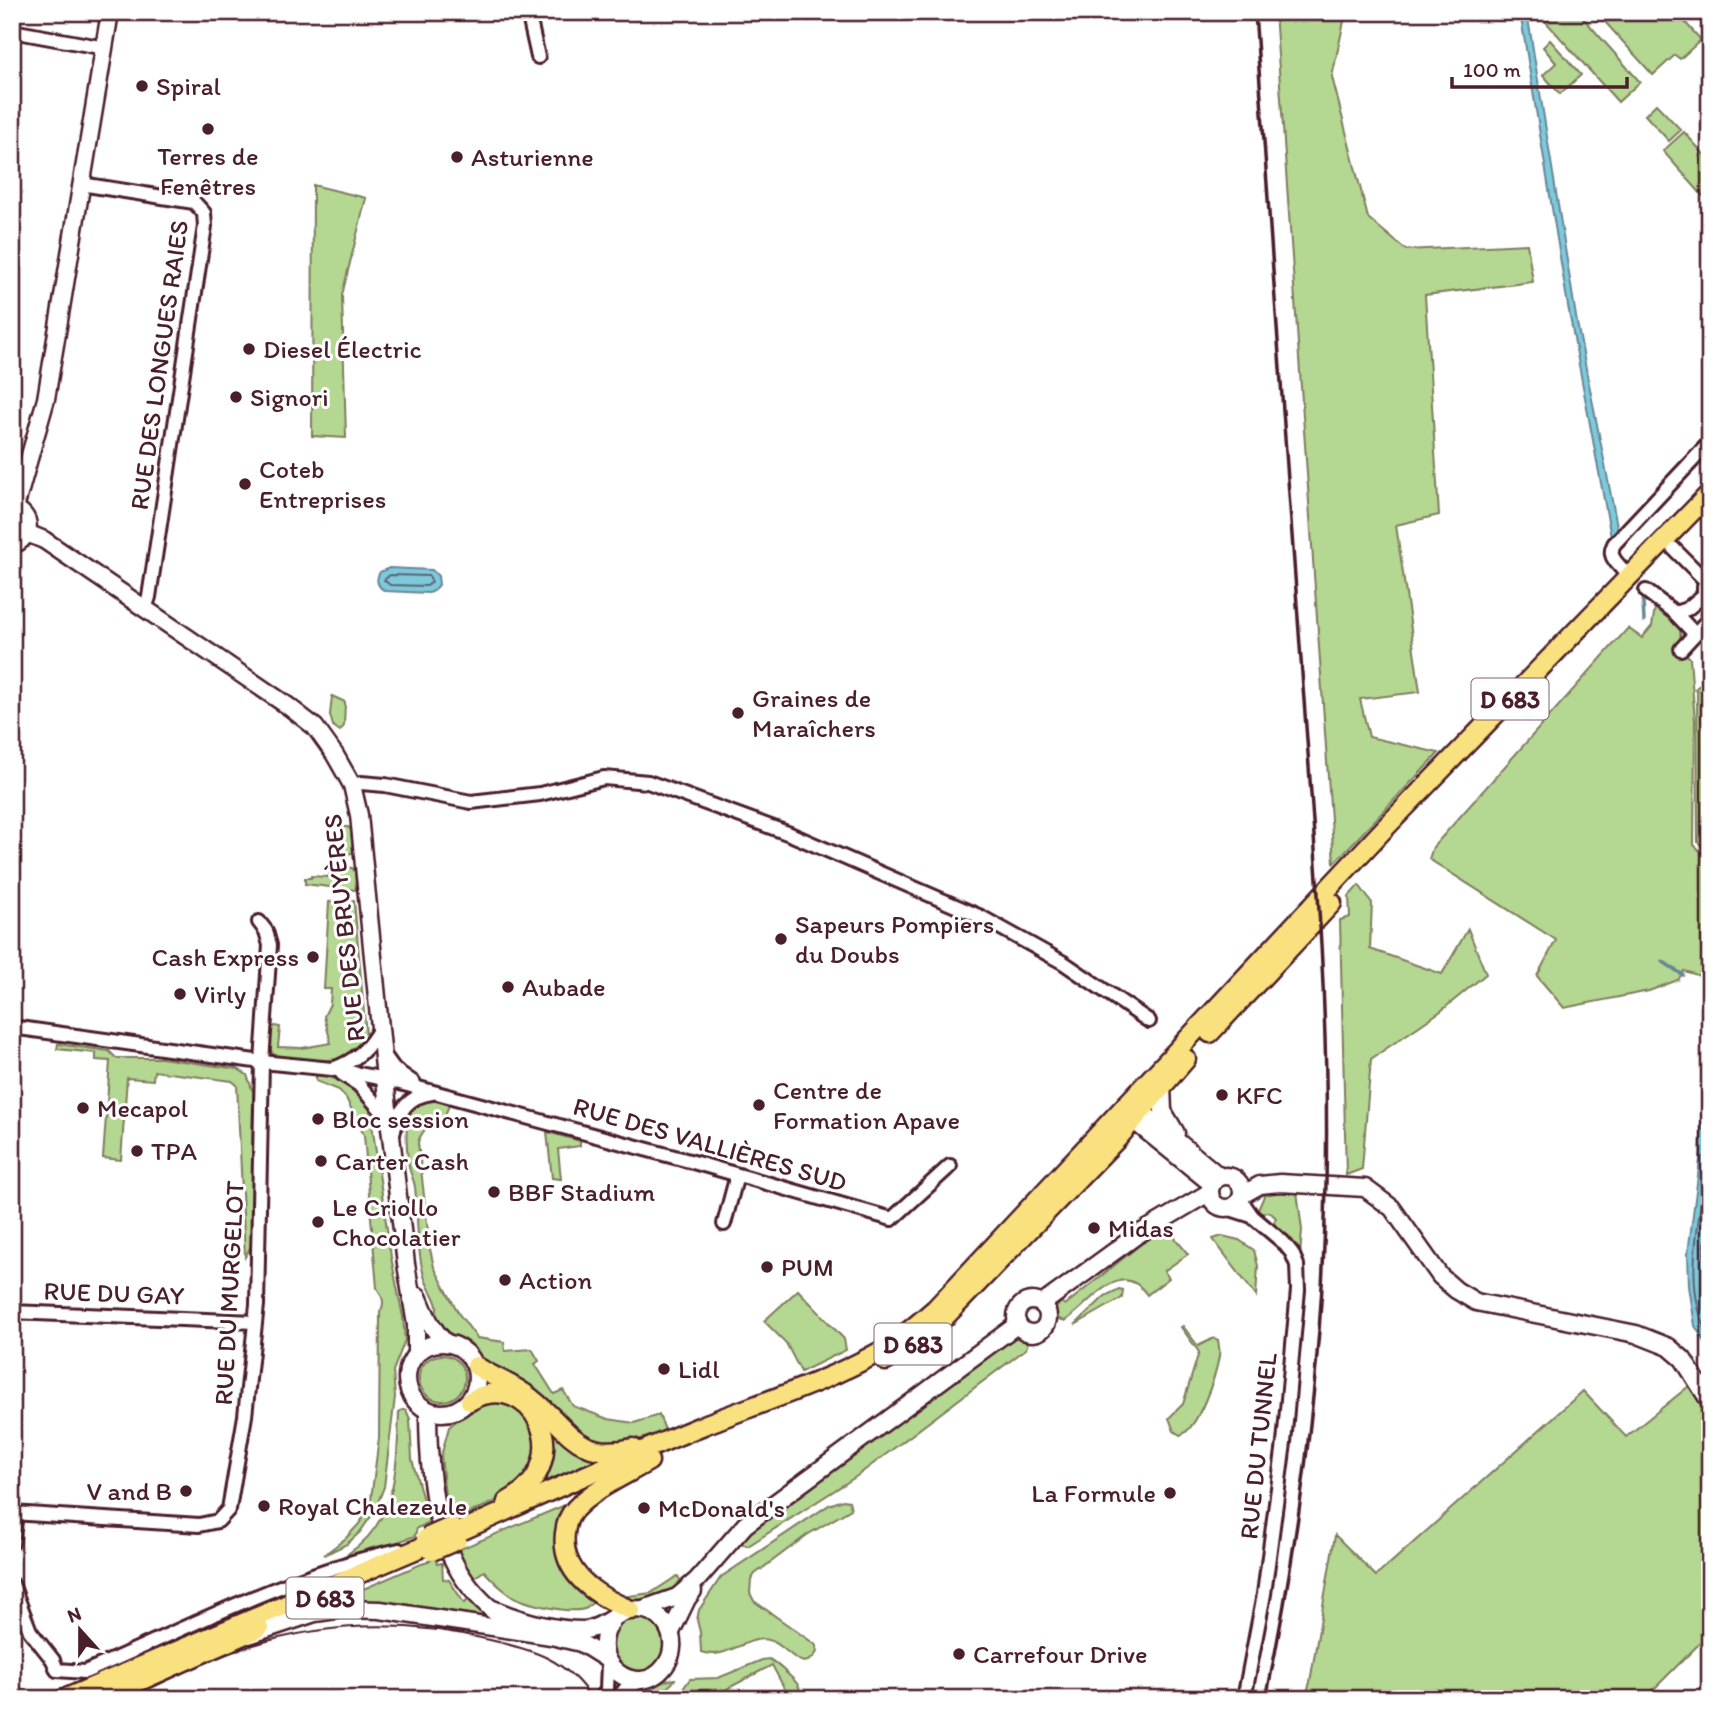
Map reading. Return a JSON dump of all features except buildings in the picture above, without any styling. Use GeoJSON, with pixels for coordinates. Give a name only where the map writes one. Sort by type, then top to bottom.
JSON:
{"type":"FeatureCollection","features":[{"type":"Feature","properties":{"kind":"main road","name":"D 683"},"geometry":{"type":"LineString","coordinates":[[64,1699],[429,1544],[649,1461],[861,1374],[892,1358],[922,1337],[942,1320],[1117,1139],[1133,1113],[1230,992],[1710,493]]}},
{"type":"Feature","properties":{"kind":"main road"},"geometry":{"type":"LineString","coordinates":[[1672,548],[1674,538],[1710,502]]}},
{"type":"Feature","properties":{"kind":"main road","name":"D 683"},"geometry":{"type":"LineString","coordinates":[[454,1534],[703,1426],[862,1361],[910,1330],[936,1308],[1162,1086],[1420,807],[1623,594],[1710,510]]}},
{"type":"Feature","properties":{"kind":"main road"},"geometry":{"type":"LineString","coordinates":[[476,1366],[531,1397],[573,1438],[595,1450],[622,1451],[703,1426]]}},
{"type":"Feature","properties":{"kind":"main road"},"geometry":{"type":"LineString","coordinates":[[454,1534],[520,1495],[536,1477],[545,1454],[540,1425],[524,1404],[508,1395],[491,1392],[483,1393],[470,1401]]}},
{"type":"Feature","properties":{"kind":"main road"},"geometry":{"type":"LineString","coordinates":[[637,1610],[608,1601],[586,1585],[575,1573],[563,1547],[568,1518],[576,1508],[596,1491],[649,1461]]}},
{"type":"Feature","properties":{"kind":"main road","name":"D 683"},"geometry":{"type":"LineString","coordinates":[[99,1699],[220,1646],[429,1544]]}},
{"type":"Feature","properties":{"kind":"main road"},"geometry":{"type":"LineString","coordinates":[[268,1611],[288,1599],[399,1550],[429,1544]]}},
{"type":"Feature","properties":{"kind":"street"},"geometry":{"type":"LineString","coordinates":[[12,545],[20,542],[27,533],[25,516],[13,508],[46,399],[110,12]]}},
{"type":"Feature","properties":{"kind":"street"},"geometry":{"type":"LineString","coordinates":[[528,12],[538,57]]}},
{"type":"Feature","properties":{"kind":"street"},"geometry":{"type":"LineString","coordinates":[[12,31],[105,48]]}},
{"type":"Feature","properties":{"kind":"street","name":"RUE DES LONGUES RAIES"},"geometry":{"type":"LineString","coordinates":[[81,184],[194,202],[204,213],[205,226],[149,597],[145,608]]}},
{"type":"Feature","properties":{"kind":"street"},"geometry":{"type":"LineString","coordinates":[[1622,569],[1611,555],[1610,550],[1614,544],[1710,442]]}},
{"type":"Feature","properties":{"kind":"street","name":"RUE DES BRUYÈRES"},"geometry":{"type":"LineString","coordinates":[[27,533],[44,540],[288,706],[315,727],[352,785],[362,838],[391,1142],[416,1325],[416,1354]]}},
{"type":"Feature","properties":{"kind":"street"},"geometry":{"type":"LineString","coordinates":[[1672,548],[1708,589],[1687,609],[1675,613]]}},
{"type":"Feature","properties":{"kind":"street"},"geometry":{"type":"LineString","coordinates":[[1646,591],[1675,613],[1695,634]]}},
{"type":"Feature","properties":{"kind":"street"},"geometry":{"type":"LineString","coordinates":[[1681,649],[1710,614]]}},
{"type":"Feature","properties":{"kind":"street"},"geometry":{"type":"LineString","coordinates":[[352,785],[385,785],[471,802],[540,794],[604,778],[648,782],[790,834],[981,918],[1064,963],[1149,1021]]}},
{"type":"Feature","properties":{"kind":"street","name":"RUE DU MURGELOT"},"geometry":{"type":"LineString","coordinates":[[14,1513],[198,1525],[218,1521],[229,1509],[245,1416],[255,1322],[262,1062],[270,945],[260,922]]}},
{"type":"Feature","properties":{"kind":"street","name":"RUE DES VALLIÈRES SUD"},"geometry":{"type":"LineString","coordinates":[[12,1027],[262,1062],[332,1069],[385,1079],[892,1219],[950,1166]]}},
{"type":"Feature","properties":{"kind":"street"},"geometry":{"type":"LineString","coordinates":[[332,1069],[353,1061],[374,1040],[380,1028]]}},
{"type":"Feature","properties":{"kind":"street"},"geometry":{"type":"LineString","coordinates":[[382,1053],[400,1074],[426,1089]]}},
{"type":"Feature","properties":{"kind":"street"},"geometry":{"type":"LineString","coordinates":[[332,1069],[359,1085],[389,1119]]}},
{"type":"Feature","properties":{"kind":"street"},"geometry":{"type":"LineString","coordinates":[[1162,1086],[1163,1111],[1184,1147],[1226,1193]]}},
{"type":"Feature","properties":{"kind":"street"},"geometry":{"type":"LineString","coordinates":[[391,1142],[398,1117],[408,1102],[421,1094],[440,1093]]}},
{"type":"Feature","properties":{"kind":"street"},"geometry":{"type":"LineString","coordinates":[[1133,1113],[1148,1132],[1226,1193]]}},
{"type":"Feature","properties":{"kind":"street"},"geometry":{"type":"LineString","coordinates":[[1133,1113],[1184,1147]]}},
{"type":"Feature","properties":{"kind":"street"},"geometry":{"type":"LineString","coordinates":[[1117,1139],[1138,1131],[1148,1132]]}},
{"type":"Feature","properties":{"kind":"street"},"geometry":{"type":"LineString","coordinates":[[724,1224],[737,1175]]}},
{"type":"Feature","properties":{"kind":"street"},"geometry":{"type":"LineString","coordinates":[[1042,1304],[1137,1235],[1184,1206],[1259,1179],[1280,1183],[1365,1188],[1392,1208],[1440,1276],[1476,1303],[1636,1334],[1669,1347],[1682,1359],[1710,1402]]}},
{"type":"Feature","properties":{"kind":"street","name":"RUE DU TUNNEL"},"geometry":{"type":"LineString","coordinates":[[1226,1193],[1292,1252],[1297,1265],[1298,1290],[1280,1470],[1264,1594],[1244,1699]]}},
{"type":"Feature","properties":{"kind":"street"},"geometry":{"type":"LineString","coordinates":[[406,1264],[428,1321],[436,1334],[446,1343],[465,1350],[476,1366],[476,1390],[470,1401],[455,1412],[446,1414],[428,1411],[411,1396],[407,1374],[416,1354],[425,1347],[446,1343]]}},
{"type":"Feature","properties":{"kind":"street"},"geometry":{"type":"LineString","coordinates":[[1032,1301],[1042,1304],[1048,1316],[1042,1329],[1029,1332],[1018,1324],[1017,1314],[1022,1305],[1032,1301]]}},
{"type":"Feature","properties":{"kind":"street","name":"RUE DU GAY"},"geometry":{"type":"LineString","coordinates":[[12,1312],[255,1322]]}},
{"type":"Feature","properties":{"kind":"street"},"geometry":{"type":"LineString","coordinates":[[490,1608],[517,1619],[586,1630],[677,1597],[697,1580],[745,1525],[1018,1324]]}},
{"type":"Feature","properties":{"kind":"street"},"geometry":{"type":"LineString","coordinates":[[428,1411],[428,1451],[439,1519],[452,1559],[470,1587],[507,1621],[581,1643],[625,1677],[646,1678]]}},
{"type":"Feature","properties":{"kind":"street"},"geometry":{"type":"LineString","coordinates":[[428,1451],[446,1414]]}},
{"type":"Feature","properties":{"kind":"street"},"geometry":{"type":"LineString","coordinates":[[618,1699],[626,1688],[655,1675],[667,1664],[672,1651],[671,1632],[687,1599],[765,1510]]}},
{"type":"Feature","properties":{"kind":"street"},"geometry":{"type":"LineString","coordinates":[[12,1543],[14,1513]]}},
{"type":"Feature","properties":{"kind":"street"},"geometry":{"type":"LineString","coordinates":[[12,1584],[30,1631],[53,1660],[57,1670],[85,1672],[272,1590],[371,1556],[399,1550]]}},
{"type":"Feature","properties":{"kind":"street"},"geometry":{"type":"LineString","coordinates":[[220,1646],[315,1613],[343,1609],[432,1616],[551,1636]]}},
{"type":"Feature","properties":{"kind":"street"},"geometry":{"type":"LineString","coordinates":[[637,1610],[660,1617],[671,1632]]}},
{"type":"Feature","properties":{"kind":"street"},"geometry":{"type":"LineString","coordinates":[[601,1699],[607,1690],[604,1635],[612,1621]]}},
{"type":"Feature","properties":{"kind":"green space"},"geometry":{"type":"Polygon","coordinates":[[[1275,12],[1346,12],[1332,77],[1368,218],[1406,250],[1527,244],[1533,282],[1425,295],[1439,515],[1396,525],[1420,692],[1360,699],[1369,737],[1439,753],[1334,863],[1275,12]]]}},
{"type":"Feature","properties":{"kind":"green space"},"geometry":{"type":"Polygon","coordinates":[[[1537,12],[1578,12],[1640,82],[1618,102],[1537,12]]]}},
{"type":"Feature","properties":{"kind":"green space"},"geometry":{"type":"Polygon","coordinates":[[[1596,12],[1676,12],[1701,40],[1680,59],[1675,55],[1653,75],[1596,12]]]}},
{"type":"Feature","properties":{"kind":"green space"},"geometry":{"type":"Polygon","coordinates":[[[1550,40],[1581,75],[1560,94],[1543,75],[1556,63],[1543,47],[1550,40]]]}},
{"type":"Feature","properties":{"kind":"green space"},"geometry":{"type":"Polygon","coordinates":[[[1656,104],[1681,130],[1669,141],[1645,115],[1656,104]]]}},
{"type":"Feature","properties":{"kind":"green space"},"geometry":{"type":"Polygon","coordinates":[[[1684,132],[1710,161],[1710,195],[1707,192],[1703,196],[1663,151],[1684,132]]]}},
{"type":"Feature","properties":{"kind":"green space"},"geometry":{"type":"Polygon","coordinates":[[[313,185],[366,198],[342,295],[346,438],[312,436],[313,185]]]}},
{"type":"Feature","properties":{"kind":"green space"},"geometry":{"type":"Polygon","coordinates":[[[1655,607],[1680,627],[1681,649],[1690,658],[1695,721],[1694,845],[1710,860],[1710,979],[1684,971],[1678,980],[1649,991],[1564,1008],[1537,976],[1556,940],[1429,859],[1433,847],[1628,628],[1642,638],[1652,626],[1655,607]]]}},
{"type":"Feature","properties":{"kind":"green space"},"geometry":{"type":"Polygon","coordinates":[[[1710,675],[1710,854],[1698,842],[1695,689],[1710,675]]]}},
{"type":"Feature","properties":{"kind":"green space"},"geometry":{"type":"Polygon","coordinates":[[[332,696],[345,702],[344,726],[340,731],[333,726],[330,715],[332,696]]]}},
{"type":"Feature","properties":{"kind":"green space"},"geometry":{"type":"Polygon","coordinates":[[[337,827],[348,827],[351,830],[353,852],[336,854],[337,827]]]}},
{"type":"Feature","properties":{"kind":"green space"},"geometry":{"type":"Polygon","coordinates":[[[336,865],[352,868],[355,872],[356,890],[305,884],[305,878],[311,876],[328,877],[336,865]]]}},
{"type":"Feature","properties":{"kind":"green space"},"geometry":{"type":"Polygon","coordinates":[[[1359,885],[1372,903],[1370,949],[1442,974],[1468,929],[1486,974],[1441,1011],[1371,1059],[1362,1169],[1346,1175],[1340,920],[1350,917],[1349,896],[1359,885]]]}},
{"type":"Feature","properties":{"kind":"green space"},"geometry":{"type":"Polygon","coordinates":[[[354,900],[366,1035],[361,1046],[342,1058],[328,1060],[276,1058],[269,1048],[272,1028],[275,1026],[280,1027],[278,1047],[302,1048],[331,1043],[324,1016],[330,1004],[331,989],[324,989],[329,902],[354,900]]]}},
{"type":"Feature","properties":{"kind":"green space"},"geometry":{"type":"Polygon","coordinates":[[[58,1044],[109,1051],[116,1058],[161,1058],[238,1069],[247,1075],[253,1092],[251,1246],[245,1257],[237,1085],[232,1081],[154,1071],[153,1080],[127,1078],[121,1160],[103,1158],[110,1061],[96,1060],[96,1053],[57,1049],[58,1044]]]}},
{"type":"Feature","properties":{"kind":"green space"},"geometry":{"type":"Polygon","coordinates":[[[316,1074],[333,1078],[355,1089],[370,1110],[405,1340],[393,1371],[395,1397],[384,1487],[374,1512],[360,1532],[347,1544],[324,1555],[346,1538],[370,1507],[379,1438],[380,1312],[383,1303],[377,1288],[364,1135],[346,1098],[339,1090],[316,1081],[316,1074]]]}},
{"type":"Feature","properties":{"kind":"green space"},"geometry":{"type":"Polygon","coordinates":[[[429,1096],[449,1105],[444,1118],[428,1127],[418,1142],[430,1249],[434,1267],[459,1314],[477,1338],[504,1342],[505,1351],[532,1349],[539,1361],[535,1364],[554,1394],[563,1390],[573,1406],[608,1419],[634,1423],[659,1415],[666,1432],[619,1443],[590,1441],[485,1365],[474,1349],[464,1341],[445,1334],[434,1321],[437,1308],[421,1261],[415,1187],[407,1152],[409,1114],[416,1104],[429,1096]]]}},
{"type":"Feature","properties":{"kind":"green space"},"geometry":{"type":"Polygon","coordinates":[[[547,1132],[580,1141],[580,1146],[558,1149],[561,1179],[552,1178],[547,1132]]]}},
{"type":"Feature","properties":{"kind":"green space"},"geometry":{"type":"Polygon","coordinates":[[[1263,1190],[1297,1191],[1302,1230],[1300,1257],[1272,1226],[1276,1218],[1271,1213],[1260,1214],[1258,1210],[1264,1196],[1263,1190]]]}},
{"type":"Feature","properties":{"kind":"green space"},"geometry":{"type":"Polygon","coordinates":[[[1167,1228],[1188,1254],[1164,1271],[1169,1278],[1147,1295],[1137,1284],[1127,1280],[1116,1282],[1105,1287],[1065,1321],[1056,1318],[1055,1309],[1061,1302],[1065,1305],[1141,1244],[1167,1228]]]}},
{"type":"Feature","properties":{"kind":"green space"},"geometry":{"type":"Polygon","coordinates":[[[1222,1236],[1239,1240],[1254,1250],[1258,1266],[1256,1296],[1213,1239],[1222,1236]]]}},
{"type":"Feature","properties":{"kind":"green space"},"geometry":{"type":"Polygon","coordinates":[[[1119,1289],[1123,1290],[1122,1298],[1075,1325],[1105,1296],[1119,1289]]]}},
{"type":"Feature","properties":{"kind":"green space"},"geometry":{"type":"Polygon","coordinates":[[[798,1290],[844,1339],[846,1350],[801,1372],[786,1343],[764,1321],[798,1290]]]}},
{"type":"Feature","properties":{"kind":"green space"},"geometry":{"type":"Polygon","coordinates":[[[1183,1326],[1198,1346],[1214,1338],[1218,1340],[1219,1352],[1205,1401],[1193,1423],[1180,1435],[1174,1431],[1169,1418],[1183,1404],[1199,1352],[1181,1327],[1183,1326]]]}},
{"type":"Feature","properties":{"kind":"green space"},"geometry":{"type":"Polygon","coordinates":[[[1018,1336],[1025,1337],[1028,1342],[1026,1349],[857,1476],[748,1546],[741,1544],[746,1533],[1005,1341],[1018,1336]]]}},
{"type":"Feature","properties":{"kind":"green space"},"geometry":{"type":"Polygon","coordinates":[[[442,1355],[458,1362],[465,1378],[458,1394],[442,1401],[426,1394],[419,1378],[426,1362],[442,1355]]]}},
{"type":"Feature","properties":{"kind":"green space"},"geometry":{"type":"Polygon","coordinates":[[[1689,1386],[1710,1418],[1710,1633],[1644,1699],[1305,1699],[1335,1535],[1376,1576],[1583,1391],[1626,1437],[1689,1386]]]}},
{"type":"Feature","properties":{"kind":"green space"},"geometry":{"type":"Polygon","coordinates":[[[492,1398],[520,1408],[535,1428],[537,1461],[512,1494],[452,1521],[447,1517],[441,1456],[449,1427],[479,1402],[492,1398]]]}},
{"type":"Feature","properties":{"kind":"green space"},"geometry":{"type":"Polygon","coordinates":[[[406,1410],[410,1419],[412,1459],[429,1523],[417,1528],[415,1536],[290,1579],[349,1553],[365,1540],[377,1525],[392,1490],[399,1412],[406,1410]]]}},
{"type":"Feature","properties":{"kind":"green space"},"geometry":{"type":"Polygon","coordinates":[[[541,1418],[612,1456],[528,1493],[541,1418]]]}},
{"type":"Feature","properties":{"kind":"green space"},"geometry":{"type":"Polygon","coordinates":[[[843,1500],[849,1501],[851,1509],[807,1535],[755,1574],[751,1580],[750,1593],[754,1601],[816,1645],[817,1652],[811,1659],[800,1661],[776,1643],[760,1639],[720,1653],[701,1652],[697,1620],[699,1610],[721,1577],[829,1505],[843,1500]]]}},
{"type":"Feature","properties":{"kind":"green space"},"geometry":{"type":"Polygon","coordinates":[[[570,1503],[559,1528],[595,1601],[587,1608],[561,1609],[521,1600],[502,1588],[484,1571],[472,1579],[459,1555],[462,1554],[460,1549],[570,1503]]]}},
{"type":"Feature","properties":{"kind":"green space"},"geometry":{"type":"Polygon","coordinates":[[[435,1558],[437,1564],[442,1563],[443,1579],[449,1580],[464,1603],[470,1599],[494,1622],[324,1606],[435,1558]]]}},
{"type":"Feature","properties":{"kind":"green space"},"geometry":{"type":"Polygon","coordinates":[[[677,1576],[685,1586],[654,1601],[616,1600],[651,1593],[677,1576]]]}},
{"type":"Feature","properties":{"kind":"green space"},"geometry":{"type":"Polygon","coordinates":[[[638,1617],[657,1625],[665,1644],[657,1663],[638,1671],[619,1663],[611,1644],[619,1625],[638,1617]]]}},
{"type":"Feature","properties":{"kind":"green space"},"geometry":{"type":"Polygon","coordinates":[[[769,1659],[798,1684],[798,1699],[790,1699],[772,1665],[708,1699],[670,1699],[682,1690],[690,1679],[718,1678],[769,1659]]]}},
{"type":"Feature","properties":{"kind":"green space"},"geometry":{"type":"Polygon","coordinates":[[[675,1679],[661,1691],[627,1695],[665,1681],[675,1679]]]}},
{"type":"Feature","properties":{"kind":"water"},"geometry":{"type":"Polygon","coordinates":[[[1520,12],[1527,12],[1577,323],[1618,531],[1611,537],[1568,306],[1520,12]]]}},
{"type":"Feature","properties":{"kind":"water"},"geometry":{"type":"Polygon","coordinates":[[[389,568],[432,570],[438,576],[439,585],[428,593],[385,591],[377,580],[380,572],[389,568]]]}},
{"type":"Feature","properties":{"kind":"water"},"geometry":{"type":"Polygon","coordinates":[[[1710,1046],[1710,1350],[1695,1326],[1689,1286],[1688,1253],[1700,1160],[1705,1068],[1710,1046]]]}},
{"type":"Feature","properties":{"kind":"waterway"},"geometry":{"type":"LineString","coordinates":[[1644,621],[1643,602],[1646,595]]}},
{"type":"Feature","properties":{"kind":"waterway"},"geometry":{"type":"LineString","coordinates":[[1662,961],[1683,975]]}},
{"type":"Feature","properties":{"kind":"tram line"},"geometry":{"type":"LineString","coordinates":[[127,1699],[244,1648],[305,1633],[366,1627],[428,1629],[521,1648],[560,1665],[582,1685],[592,1699]]}},
{"type":"Feature","properties":{"kind":"railway"},"geometry":{"type":"LineString","coordinates":[[1255,12],[1319,908],[1327,1115],[1324,1249],[1315,1378],[1300,1507],[1266,1699]]}},
{"type":"Feature","properties":{"kind":"place","name":"Spiral"},"geometry":{"type":"Point","coordinates":[142,86]}},
{"type":"Feature","properties":{"kind":"place","name":"Terres de Fenêtres"},"geometry":{"type":"Point","coordinates":[208,129]}},
{"type":"Feature","properties":{"kind":"place","name":"Asturienne"},"geometry":{"type":"Point","coordinates":[457,157]}},
{"type":"Feature","properties":{"kind":"place","name":"Diesel Électric"},"geometry":{"type":"Point","coordinates":[249,349]}},
{"type":"Feature","properties":{"kind":"place","name":"Signori"},"geometry":{"type":"Point","coordinates":[236,397]}},
{"type":"Feature","properties":{"kind":"place","name":"Coteb Entreprises"},"geometry":{"type":"Point","coordinates":[245,484]}},
{"type":"Feature","properties":{"kind":"place","name":"Graines de Maraîchers"},"geometry":{"type":"Point","coordinates":[738,713]}},
{"type":"Feature","properties":{"kind":"place","name":"Sapeurs Pompiers du Doubs"},"geometry":{"type":"Point","coordinates":[781,939]}},
{"type":"Feature","properties":{"kind":"place","name":"Cash Express"},"geometry":{"type":"Point","coordinates":[313,957]}},
{"type":"Feature","properties":{"kind":"place","name":"Aubade"},"geometry":{"type":"Point","coordinates":[508,987]}},
{"type":"Feature","properties":{"kind":"place","name":"Virly"},"geometry":{"type":"Point","coordinates":[180,994]}},
{"type":"Feature","properties":{"kind":"place","name":"KFC"},"geometry":{"type":"Point","coordinates":[1222,1095]}},
{"type":"Feature","properties":{"kind":"place","name":"Centre de Formation Apave"},"geometry":{"type":"Point","coordinates":[759,1105]}},
{"type":"Feature","properties":{"kind":"place","name":"Mecapol"},"geometry":{"type":"Point","coordinates":[83,1108]}},
{"type":"Feature","properties":{"kind":"place","name":"Bloc session"},"geometry":{"type":"Point","coordinates":[318,1119]}},
{"type":"Feature","properties":{"kind":"place","name":"TPA"},"geometry":{"type":"Point","coordinates":[137,1151]}},
{"type":"Feature","properties":{"kind":"place","name":"Carter Cash"},"geometry":{"type":"Point","coordinates":[321,1161]}},
{"type":"Feature","properties":{"kind":"place","name":"BBF Stadium"},"geometry":{"type":"Point","coordinates":[494,1192]}},
{"type":"Feature","properties":{"kind":"place","name":"Le Criollo Chocolatier"},"geometry":{"type":"Point","coordinates":[318,1222]}},
{"type":"Feature","properties":{"kind":"place","name":"Midas"},"geometry":{"type":"Point","coordinates":[1094,1228]}},
{"type":"Feature","properties":{"kind":"place","name":"PUM"},"geometry":{"type":"Point","coordinates":[767,1267]}},
{"type":"Feature","properties":{"kind":"place","name":"Action"},"geometry":{"type":"Point","coordinates":[505,1280]}},
{"type":"Feature","properties":{"kind":"place","name":"Lidl"},"geometry":{"type":"Point","coordinates":[664,1369]}},
{"type":"Feature","properties":{"kind":"place","name":"V and B"},"geometry":{"type":"Point","coordinates":[186,1491]}},
{"type":"Feature","properties":{"kind":"place","name":"La Formule"},"geometry":{"type":"Point","coordinates":[1170,1493]}},
{"type":"Feature","properties":{"kind":"place","name":"Royal Chalezeule"},"geometry":{"type":"Point","coordinates":[264,1506]}},
{"type":"Feature","properties":{"kind":"place","name":"McDonald's"},"geometry":{"type":"Point","coordinates":[644,1508]}},
{"type":"Feature","properties":{"kind":"place","name":"Carrefour Drive"},"geometry":{"type":"Point","coordinates":[959,1654]}}]}
